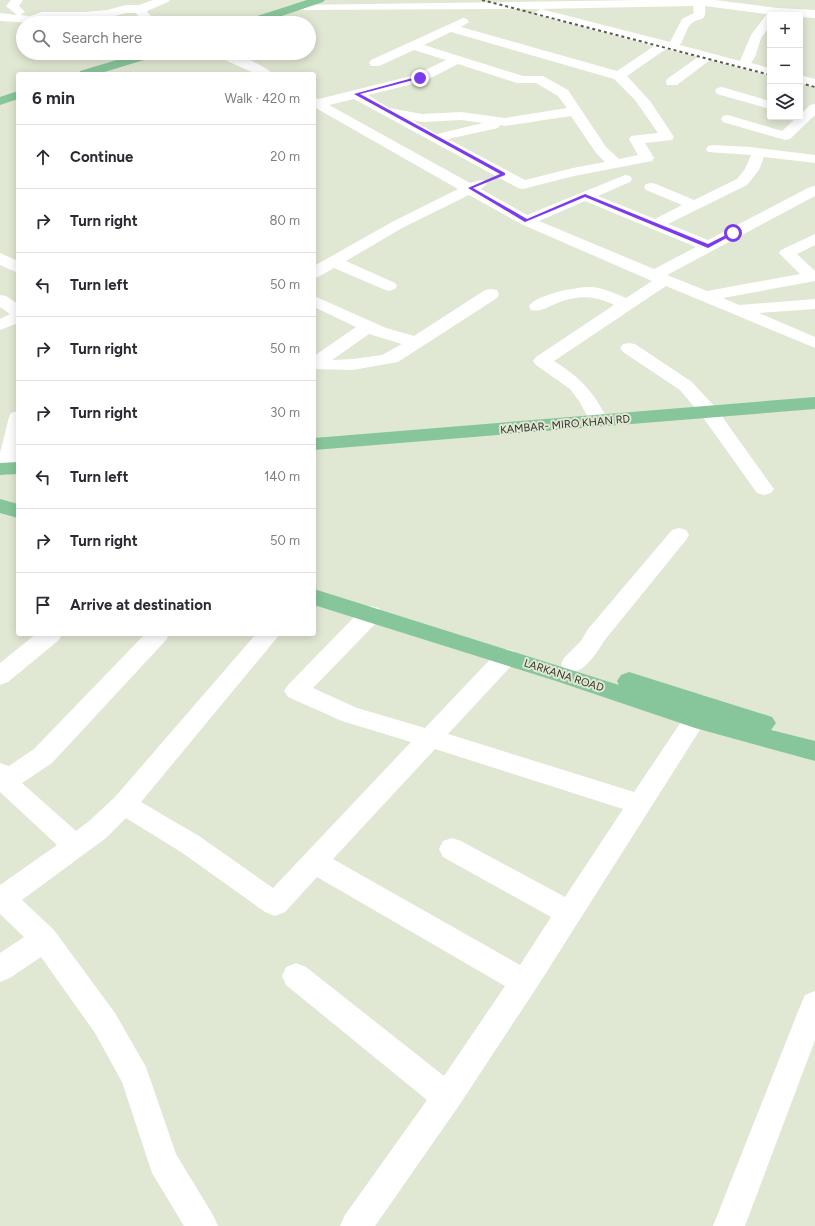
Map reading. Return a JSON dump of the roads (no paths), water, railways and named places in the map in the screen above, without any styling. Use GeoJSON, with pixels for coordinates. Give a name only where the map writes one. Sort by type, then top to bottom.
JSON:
{"type":"FeatureCollection","features":[{"type":"Feature","properties":{"kind":"main road"},"geometry":{"type":"LineString","coordinates":[[271,16],[319,0]]}},
{"type":"Feature","properties":{"kind":"main road"},"geometry":{"type":"LineString","coordinates":[[91,72],[130,60]]}},
{"type":"Feature","properties":{"kind":"main road"},"geometry":{"type":"LineString","coordinates":[[0,101],[16,96]]}},
{"type":"Feature","properties":{"kind":"main road","name":"KAMBAR- MIRO KHAN RD"},"geometry":{"type":"LineString","coordinates":[[316,444],[815,403]]}},
{"type":"Feature","properties":{"kind":"main road"},"geometry":{"type":"LineString","coordinates":[[0,497],[16,501]]}},
{"type":"Feature","properties":{"kind":"main road"},"geometry":{"type":"LineString","coordinates":[[0,506],[16,510]]}},
{"type":"Feature","properties":{"kind":"main road","name":"LARKANA ROAD"},"geometry":{"type":"LineString","coordinates":[[316,587],[572,664],[699,711],[815,751]]}},
{"type":"Feature","properties":{"kind":"main road","name":"LARKANA ROAD"},"geometry":{"type":"LineString","coordinates":[[316,598],[506,657],[699,711],[815,738]]}},
{"type":"Feature","properties":{"kind":"street"},"geometry":{"type":"LineString","coordinates":[[42,16],[84,16],[107,14],[126,9],[142,9],[144,6],[164,0]]}},
{"type":"Feature","properties":{"kind":"street"},"geometry":{"type":"LineString","coordinates":[[800,0],[800,12]]}},
{"type":"Feature","properties":{"kind":"street"},"geometry":{"type":"LineString","coordinates":[[299,7],[580,2],[594,4],[736,3],[767,13]]}},
{"type":"Feature","properties":{"kind":"street"},"geometry":{"type":"LineString","coordinates":[[699,3],[699,15]]}},
{"type":"Feature","properties":{"kind":"street"},"geometry":{"type":"LineString","coordinates":[[422,80],[375,63],[450,28],[507,4],[767,71]]}},
{"type":"Feature","properties":{"kind":"street"},"geometry":{"type":"LineString","coordinates":[[582,23],[590,16],[594,4]]}},
{"type":"Feature","properties":{"kind":"street"},"geometry":{"type":"LineString","coordinates":[[619,76],[678,39],[686,22],[699,15],[714,14],[722,4]]}},
{"type":"Feature","properties":{"kind":"street"},"geometry":{"type":"LineString","coordinates":[[0,17],[30,6]]}},
{"type":"Feature","properties":{"kind":"street"},"geometry":{"type":"LineString","coordinates":[[142,9],[141,11],[144,16]]}},
{"type":"Feature","properties":{"kind":"street"},"geometry":{"type":"LineString","coordinates":[[16,10],[25,16]]}},
{"type":"Feature","properties":{"kind":"street"},"geometry":{"type":"LineString","coordinates":[[0,29],[13,21],[16,10]]}},
{"type":"Feature","properties":{"kind":"street"},"geometry":{"type":"LineString","coordinates":[[803,13],[815,14]]}},
{"type":"Feature","properties":{"kind":"street"},"geometry":{"type":"LineString","coordinates":[[356,94],[523,185],[573,172],[647,158],[636,139],[667,136],[652,111],[638,93],[619,76],[450,28]]}},
{"type":"Feature","properties":{"kind":"street"},"geometry":{"type":"LineString","coordinates":[[743,66],[749,57],[755,38],[764,33]]}},
{"type":"Feature","properties":{"kind":"street"},"geometry":{"type":"LineString","coordinates":[[412,45],[522,80],[538,79],[563,93],[601,150],[616,164]]}},
{"type":"Feature","properties":{"kind":"street"},"geometry":{"type":"LineString","coordinates":[[672,82],[708,56]]}},
{"type":"Feature","properties":{"kind":"street"},"geometry":{"type":"LineString","coordinates":[[316,103],[422,80],[457,59]]}},
{"type":"Feature","properties":{"kind":"street"},"geometry":{"type":"LineString","coordinates":[[237,60],[262,72]]}},
{"type":"Feature","properties":{"kind":"street"},"geometry":{"type":"LineString","coordinates":[[722,91],[767,104]]}},
{"type":"Feature","properties":{"kind":"street"},"geometry":{"type":"LineString","coordinates":[[316,103],[470,188],[526,221],[736,311],[815,343]]}},
{"type":"Feature","properties":{"kind":"street"},"geometry":{"type":"LineString","coordinates":[[385,111],[422,118],[461,116],[505,122]]}},
{"type":"Feature","properties":{"kind":"street"},"geometry":{"type":"LineString","coordinates":[[436,138],[505,122],[575,111]]}},
{"type":"Feature","properties":{"kind":"street"},"geometry":{"type":"LineString","coordinates":[[728,119],[785,136],[807,112]]}},
{"type":"Feature","properties":{"kind":"street"},"geometry":{"type":"LineString","coordinates":[[713,150],[759,152],[815,159]]}},
{"type":"Feature","properties":{"kind":"street"},"geometry":{"type":"LineString","coordinates":[[656,224],[742,182],[752,170],[759,152]]}},
{"type":"Feature","properties":{"kind":"street"},"geometry":{"type":"LineString","coordinates":[[322,265],[470,188],[503,174]]}},
{"type":"Feature","properties":{"kind":"street"},"geometry":{"type":"LineString","coordinates":[[526,221],[625,179]]}},
{"type":"Feature","properties":{"kind":"street"},"geometry":{"type":"LineString","coordinates":[[651,187],[694,205]]}},
{"type":"Feature","properties":{"kind":"street"},"geometry":{"type":"LineString","coordinates":[[599,421],[592,404],[574,382],[542,361],[627,305],[658,278],[708,246],[812,195]]}},
{"type":"Feature","properties":{"kind":"street"},"geometry":{"type":"LineString","coordinates":[[585,196],[708,246]]}},
{"type":"Feature","properties":{"kind":"street"},"geometry":{"type":"LineString","coordinates":[[814,277],[787,253],[815,239]]}},
{"type":"Feature","properties":{"kind":"street"},"geometry":{"type":"LineString","coordinates":[[0,258],[16,267]]}},
{"type":"Feature","properties":{"kind":"street"},"geometry":{"type":"LineString","coordinates":[[322,265],[389,286]]}},
{"type":"Feature","properties":{"kind":"street"},"geometry":{"type":"LineString","coordinates":[[704,297],[814,277]]}},
{"type":"Feature","properties":{"kind":"street"},"geometry":{"type":"LineString","coordinates":[[537,306],[550,299],[571,294],[592,292],[627,305]]}},
{"type":"Feature","properties":{"kind":"street"},"geometry":{"type":"LineString","coordinates":[[316,364],[339,366],[377,362],[392,358],[491,294]]}},
{"type":"Feature","properties":{"kind":"street"},"geometry":{"type":"LineString","coordinates":[[0,300],[16,311]]}},
{"type":"Feature","properties":{"kind":"street"},"geometry":{"type":"LineString","coordinates":[[316,302],[380,332],[416,343]]}},
{"type":"Feature","properties":{"kind":"street"},"geometry":{"type":"LineString","coordinates":[[736,311],[815,304]]}},
{"type":"Feature","properties":{"kind":"street"},"geometry":{"type":"LineString","coordinates":[[0,325],[16,318]]}},
{"type":"Feature","properties":{"kind":"street"},"geometry":{"type":"LineString","coordinates":[[316,363],[370,326]]}},
{"type":"Feature","properties":{"kind":"street"},"geometry":{"type":"LineString","coordinates":[[629,348],[686,386],[709,412],[764,489]]}},
{"type":"Feature","properties":{"kind":"street"},"geometry":{"type":"LineString","coordinates":[[8,468],[16,428]]}},
{"type":"Feature","properties":{"kind":"street"},"geometry":{"type":"LineString","coordinates":[[572,664],[588,647],[596,635],[679,534]]}},
{"type":"Feature","properties":{"kind":"street"},"geometry":{"type":"LineString","coordinates":[[371,614],[296,691],[350,715],[430,738],[639,804]]}},
{"type":"Feature","properties":{"kind":"street"},"geometry":{"type":"LineString","coordinates":[[0,676],[49,636]]}},
{"type":"Feature","properties":{"kind":"street"},"geometry":{"type":"LineString","coordinates":[[75,846],[13,790],[3,777],[43,756],[156,636]]}},
{"type":"Feature","properties":{"kind":"street"},"geometry":{"type":"LineString","coordinates":[[202,1226],[163,1162],[135,1077],[105,1023],[44,939],[1,898],[97,830],[124,804],[267,636]]}},
{"type":"Feature","properties":{"kind":"street"},"geometry":{"type":"LineString","coordinates":[[124,804],[190,844],[275,904],[506,657]]}},
{"type":"Feature","properties":{"kind":"street"},"geometry":{"type":"LineString","coordinates":[[356,1226],[447,1097],[524,982],[699,711]]}},
{"type":"Feature","properties":{"kind":"street"},"geometry":{"type":"LineString","coordinates":[[452,849],[569,913]]}},
{"type":"Feature","properties":{"kind":"street"},"geometry":{"type":"LineString","coordinates":[[314,862],[524,982]]}},
{"type":"Feature","properties":{"kind":"street"},"geometry":{"type":"LineString","coordinates":[[0,969],[44,939]]}},
{"type":"Feature","properties":{"kind":"street"},"geometry":{"type":"LineString","coordinates":[[296,976],[447,1097]]}},
{"type":"Feature","properties":{"kind":"street"},"geometry":{"type":"LineString","coordinates":[[730,1226],[794,1055],[815,1004]]}},
{"type":"Feature","properties":{"kind":"railway"},"geometry":{"type":"LineString","coordinates":[[482,0],[767,74]]}},
{"type":"Feature","properties":{"kind":"railway"},"geometry":{"type":"LineString","coordinates":[[803,84],[815,87]]}}]}
